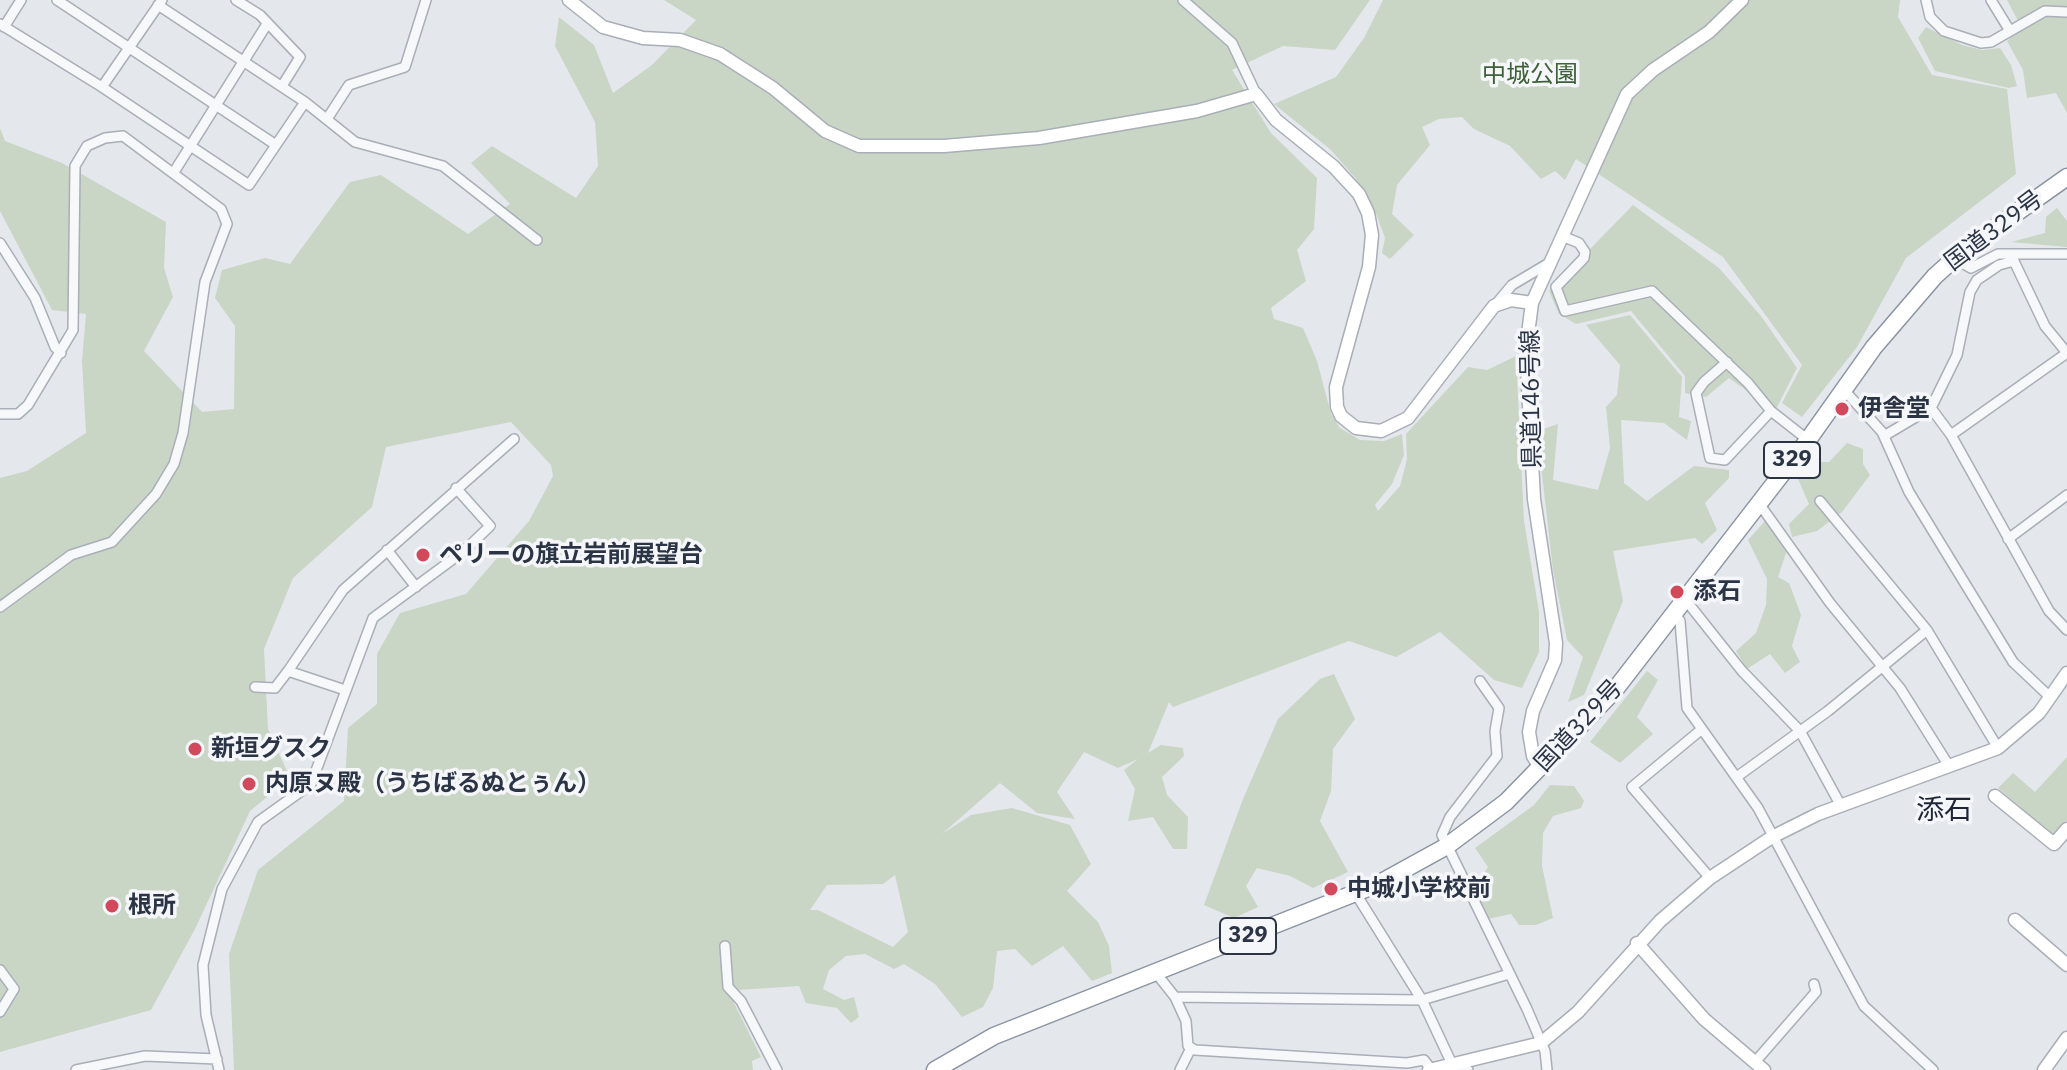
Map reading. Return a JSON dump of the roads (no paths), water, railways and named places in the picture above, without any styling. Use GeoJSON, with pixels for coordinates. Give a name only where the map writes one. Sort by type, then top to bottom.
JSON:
{"type":"FeatureCollection","features":[{"type":"Feature","properties":{"kind":"highway","name":"国道329号"},"geometry":{"type":"LineString","coordinates":[[947,1067],[994,1036],[1356,894],[1447,846],[1506,802],[1614,691],[1901,315],[1954,258],[2067,177]]}},
{"type":"Feature","properties":{"kind":"street"},"geometry":{"type":"LineString","coordinates":[[21,0],[2,25],[249,185],[305,102]]}},
{"type":"Feature","properties":{"kind":"street"},"geometry":{"type":"LineString","coordinates":[[57,0],[276,145]]}},
{"type":"Feature","properties":{"kind":"street"},"geometry":{"type":"LineString","coordinates":[[236,0],[267,24],[300,57],[282,86]]}},
{"type":"Feature","properties":{"kind":"street"},"geometry":{"type":"LineString","coordinates":[[327,119],[349,85],[405,67],[426,0]]}},
{"type":"Feature","properties":{"kind":"street"},"geometry":{"type":"LineString","coordinates":[[569,0],[603,27],[643,38],[680,40],[720,54],[773,88],[825,131],[859,146],[944,146],[1039,138],[1197,111],[1256,94]]}},
{"type":"Feature","properties":{"kind":"street"},"geometry":{"type":"LineString","coordinates":[[1183,0],[1232,43],[1256,94],[1276,120],[1334,167],[1359,194],[1368,213],[1372,235],[1369,267],[1336,387],[1337,407],[1349,423],[1368,432],[1381,431],[1408,418],[1512,285],[1549,263]]}},
{"type":"Feature","properties":{"kind":"street","name":"県道146号線"},"geometry":{"type":"LineString","coordinates":[[1541,769],[1533,756],[1529,732],[1533,711],[1555,660],[1556,643],[1534,499],[1526,349],[1532,303],[1627,94],[1637,82],[1709,32],[1742,0]]}},
{"type":"Feature","properties":{"kind":"street"},"geometry":{"type":"LineString","coordinates":[[1926,0],[1930,17],[1944,31],[1981,43],[1991,42],[2045,11],[2067,12]]}},
{"type":"Feature","properties":{"kind":"street"},"geometry":{"type":"LineString","coordinates":[[1991,0],[2010,31]]}},
{"type":"Feature","properties":{"kind":"street"},"geometry":{"type":"LineString","coordinates":[[102,87],[160,3],[305,102],[355,142],[443,166],[537,240]]}},
{"type":"Feature","properties":{"kind":"street"},"geometry":{"type":"LineString","coordinates":[[174,172],[267,24]]}},
{"type":"Feature","properties":{"kind":"street"},"geometry":{"type":"LineString","coordinates":[[0,414],[18,414],[28,405],[73,330],[75,166],[87,146],[105,138],[123,136],[221,209],[227,224],[205,282],[189,406],[174,464],[156,494],[112,542],[71,555],[0,607]]}},
{"type":"Feature","properties":{"kind":"street"},"geometry":{"type":"LineString","coordinates":[[1562,236],[1579,243],[1585,252],[1584,258],[1556,287],[1565,311],[1652,291],[1727,362],[1771,411],[1808,440]]}},
{"type":"Feature","properties":{"kind":"street"},"geometry":{"type":"LineString","coordinates":[[0,243],[35,298],[55,347],[61,353]]}},
{"type":"Feature","properties":{"kind":"street"},"geometry":{"type":"LineString","coordinates":[[1954,258],[1971,268],[1998,254],[2012,257],[2067,254]]}},
{"type":"Feature","properties":{"kind":"street"},"geometry":{"type":"LineString","coordinates":[[1951,435],[2067,353],[2045,326],[2012,257]]}},
{"type":"Feature","properties":{"kind":"street"},"geometry":{"type":"LineString","coordinates":[[1884,436],[1931,408],[1957,355],[1970,292],[1977,280],[2012,257]]}},
{"type":"Feature","properties":{"kind":"street"},"geometry":{"type":"LineString","coordinates":[[1494,306],[1511,300],[1532,303]]}},
{"type":"Feature","properties":{"kind":"street"},"geometry":{"type":"LineString","coordinates":[[1727,362],[1696,393],[1710,458],[1725,460],[1771,411]]}},
{"type":"Feature","properties":{"kind":"street"},"geometry":{"type":"LineString","coordinates":[[1844,390],[1884,436],[1909,492],[2013,662],[2051,698]]}},
{"type":"Feature","properties":{"kind":"street"},"geometry":{"type":"LineString","coordinates":[[1931,408],[1951,435],[2049,611],[2067,630]]}},
{"type":"Feature","properties":{"kind":"street"},"geometry":{"type":"LineString","coordinates":[[255,687],[275,688],[343,590],[514,439]]}},
{"type":"Feature","properties":{"kind":"street"},"geometry":{"type":"LineString","coordinates":[[76,1070],[145,1056],[218,1065],[203,991],[203,965],[213,914],[258,822],[311,784],[373,618],[464,551],[490,526],[456,488]]}},
{"type":"Feature","properties":{"kind":"street"},"geometry":{"type":"LineString","coordinates":[[2008,539],[2067,495]]}},
{"type":"Feature","properties":{"kind":"street"},"geometry":{"type":"LineString","coordinates":[[1820,501],[1927,630],[1998,748]]}},
{"type":"Feature","properties":{"kind":"street"},"geometry":{"type":"LineString","coordinates":[[1758,502],[1830,603],[1882,665],[1949,766]]}},
{"type":"Feature","properties":{"kind":"street"},"geometry":{"type":"LineString","coordinates":[[387,550],[416,587]]}},
{"type":"Feature","properties":{"kind":"street"},"geometry":{"type":"LineString","coordinates":[[1684,598],[1742,671],[1800,731],[1841,806]]}},
{"type":"Feature","properties":{"kind":"street"},"geometry":{"type":"LineString","coordinates":[[1674,612],[1680,621],[1687,708],[1738,776],[1864,1006],[1933,1070]]}},
{"type":"Feature","properties":{"kind":"street"},"geometry":{"type":"LineString","coordinates":[[1738,776],[1927,630]]}},
{"type":"Feature","properties":{"kind":"street"},"geometry":{"type":"LineString","coordinates":[[288,671],[345,690]]}},
{"type":"Feature","properties":{"kind":"street"},"geometry":{"type":"LineString","coordinates":[[1191,1048],[1209,1052],[1307,1054],[1407,1063],[1424,1060],[1430,1070],[1541,1043],[1578,1012],[1637,943],[1710,878],[1772,837],[1841,806],[1998,748],[2026,726],[2051,698],[2067,673]]}},
{"type":"Feature","properties":{"kind":"street"},"geometry":{"type":"LineString","coordinates":[[1480,681],[1499,708],[1495,731],[1497,756],[1450,817],[1442,835],[1541,1043],[1547,1070]]}},
{"type":"Feature","properties":{"kind":"street"},"geometry":{"type":"LineString","coordinates":[[1702,729],[1632,787],[1710,878]]}},
{"type":"Feature","properties":{"kind":"street"},"geometry":{"type":"LineString","coordinates":[[1995,796],[2054,844],[2067,829]]}},
{"type":"Feature","properties":{"kind":"street"},"geometry":{"type":"LineString","coordinates":[[1356,894],[1422,1000],[1452,1064],[1468,1070]]}},
{"type":"Feature","properties":{"kind":"street"},"geometry":{"type":"LineString","coordinates":[[2015,920],[2067,965]]}},
{"type":"Feature","properties":{"kind":"street"},"geometry":{"type":"LineString","coordinates":[[1637,943],[1674,989],[1759,1066],[1816,992],[1814,984]]}},
{"type":"Feature","properties":{"kind":"street"},"geometry":{"type":"LineString","coordinates":[[725,946],[728,987],[741,1001],[777,1070]]}},
{"type":"Feature","properties":{"kind":"street"},"geometry":{"type":"LineString","coordinates":[[0,970],[14,989],[0,1012]]}},
{"type":"Feature","properties":{"kind":"street"},"geometry":{"type":"LineString","coordinates":[[1156,973],[1175,997],[1186,1021],[1191,1048],[1180,1070]]}},
{"type":"Feature","properties":{"kind":"street"},"geometry":{"type":"LineString","coordinates":[[1175,997],[1422,1000],[1509,974]]}},
{"type":"Feature","properties":{"kind":"street"},"geometry":{"type":"LineString","coordinates":[[2044,1070],[2067,1038]]}},
{"type":"Feature","properties":{"kind":"place","name":"伊舎堂"},"geometry":{"type":"Point","coordinates":[1842,409]}},
{"type":"Feature","properties":{"kind":"place","name":"ペリーの旗立岩前展望台"},"geometry":{"type":"Point","coordinates":[423,555]}},
{"type":"Feature","properties":{"kind":"place","name":"添石"},"geometry":{"type":"Point","coordinates":[1677,592]}},
{"type":"Feature","properties":{"kind":"place","name":"新垣グスク"},"geometry":{"type":"Point","coordinates":[195,749]}},
{"type":"Feature","properties":{"kind":"place","name":"内原ヌ殿（うちばるぬとぅん）"},"geometry":{"type":"Point","coordinates":[249,784]}},
{"type":"Feature","properties":{"kind":"place","name":"中城小学校前"},"geometry":{"type":"Point","coordinates":[1331,889]}},
{"type":"Feature","properties":{"kind":"place","name":"根所"},"geometry":{"type":"Point","coordinates":[112,906]}},
{"type":"Feature","properties":{"kind":"district","name":"添石"},"geometry":{"type":"Point","coordinates":[1944,811]}},
{"type":"Feature","properties":{"kind":"park label","name":"中城公園"},"geometry":{"type":"Point","coordinates":[1530,75]}}]}
